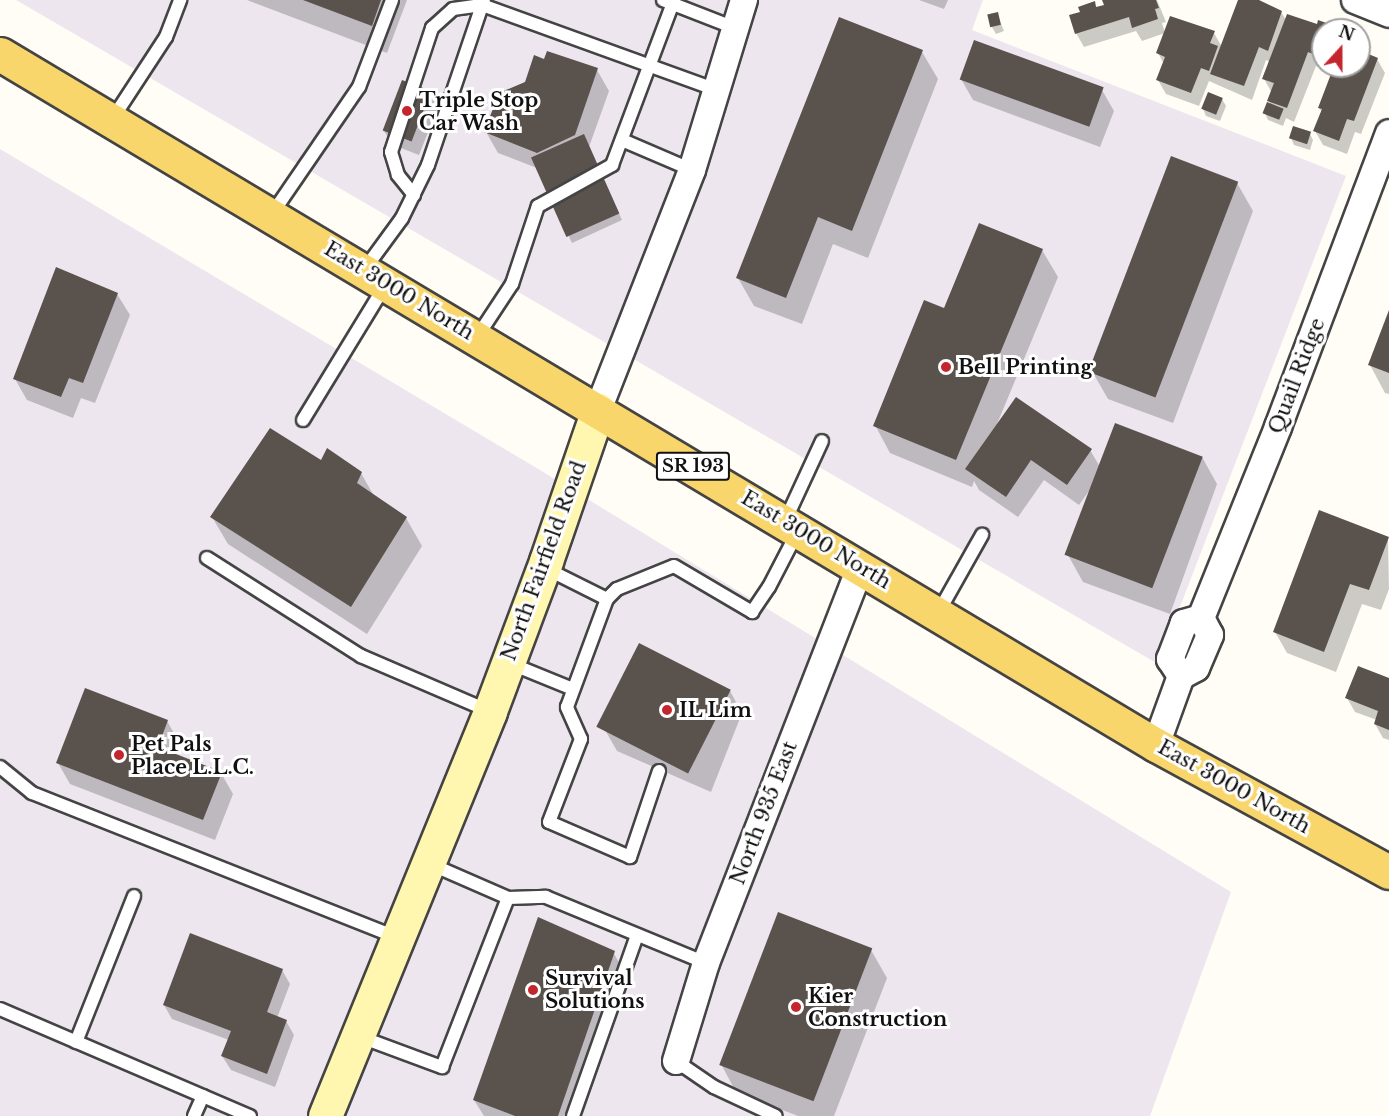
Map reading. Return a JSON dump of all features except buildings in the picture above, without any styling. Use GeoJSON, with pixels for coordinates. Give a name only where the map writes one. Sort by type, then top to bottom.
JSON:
{"type":"FeatureCollection","features":[{"type":"Feature","properties":{"kind":"main road","name":"East 3000 North"},"geometry":{"type":"LineString","coordinates":[[0,54],[272,214],[1156,745],[1389,872]]}},
{"type":"Feature","properties":{"kind":"main road","name":"North Fairfield Road"},"geometry":{"type":"LineString","coordinates":[[325,1116],[490,711],[598,410]]}},
{"type":"Feature","properties":{"kind":"street","name":"North Fairfield Road"},"geometry":{"type":"LineString","coordinates":[[598,410],[692,170],[744,0]]}},
{"type":"Feature","properties":{"kind":"street"},"geometry":{"type":"LineString","coordinates":[[1354,0],[1389,14]]}},
{"type":"Feature","properties":{"kind":"street","name":"Quail Ridge"},"geometry":{"type":"LineString","coordinates":[[1156,745],[1181,676],[1196,668],[1210,635],[1202,618],[1278,427],[1389,133]]}},
{"type":"Feature","properties":{"kind":"street","name":"North 935 East"},"geometry":{"type":"LineString","coordinates":[[676,1061],[706,963],[860,567]]}},
{"type":"Feature","properties":{"kind":"lane"},"geometry":{"type":"LineString","coordinates":[[111,121],[166,37],[180,0]]}},
{"type":"Feature","properties":{"kind":"lane"},"geometry":{"type":"LineString","coordinates":[[272,214],[359,87],[392,0]]}},
{"type":"Feature","properties":{"kind":"lane"},"geometry":{"type":"LineString","coordinates":[[476,338],[512,284],[538,206],[612,165],[649,66],[670,1],[735,28]]}},
{"type":"Feature","properties":{"kind":"lane"},"geometry":{"type":"LineString","coordinates":[[303,420],[428,165],[483,3]]}},
{"type":"Feature","properties":{"kind":"lane"},"geometry":{"type":"LineString","coordinates":[[414,195],[398,175],[391,152],[432,28],[453,9],[483,3],[717,90]]}},
{"type":"Feature","properties":{"kind":"lane"},"geometry":{"type":"LineString","coordinates":[[622,140],[692,170]]}},
{"type":"Feature","properties":{"kind":"lane"},"geometry":{"type":"LineString","coordinates":[[660,771],[630,857],[549,822],[581,739],[567,707],[607,599],[617,589],[674,566],[752,612],[769,587],[822,441]]}},
{"type":"Feature","properties":{"kind":"lane"},"geometry":{"type":"LineString","coordinates":[[937,614],[982,535]]}},
{"type":"Feature","properties":{"kind":"lane"},"geometry":{"type":"LineString","coordinates":[[207,558],[361,656],[490,711]]}},
{"type":"Feature","properties":{"kind":"lane"},"geometry":{"type":"LineString","coordinates":[[543,568],[607,599]]}},
{"type":"Feature","properties":{"kind":"lane"},"geometry":{"type":"LineString","coordinates":[[508,662],[573,689]]}},
{"type":"Feature","properties":{"kind":"lane"},"geometry":{"type":"LineString","coordinates":[[0,767],[32,793],[396,937]]}},
{"type":"Feature","properties":{"kind":"lane"},"geometry":{"type":"LineString","coordinates":[[427,862],[508,898],[546,897],[706,963]]}},
{"type":"Feature","properties":{"kind":"lane"},"geometry":{"type":"LineString","coordinates":[[76,1042],[134,896]]}},
{"type":"Feature","properties":{"kind":"lane"},"geometry":{"type":"LineString","coordinates":[[357,1036],[442,1067],[508,898]]}},
{"type":"Feature","properties":{"kind":"lane"},"geometry":{"type":"LineString","coordinates":[[573,1116],[637,935]]}},
{"type":"Feature","properties":{"kind":"lane"},"geometry":{"type":"LineString","coordinates":[[0,1009],[250,1116]]}},
{"type":"Feature","properties":{"kind":"lane"},"geometry":{"type":"LineString","coordinates":[[676,1061],[714,1088],[776,1116]]}},
{"type":"Feature","properties":{"kind":"lane"},"geometry":{"type":"LineString","coordinates":[[194,1116],[203,1096]]}},
{"type":"Feature","properties":{"kind":"shaded area"},"geometry":{"type":"Polygon","coordinates":[[[16,0],[983,0],[972,30],[1346,176],[1158,664],[16,0]]]}},
{"type":"Feature","properties":{"kind":"shaded area"},"geometry":{"type":"Polygon","coordinates":[[[0,149],[535,467],[1231,892],[1150,1116],[0,1116],[0,149]]]}},
{"type":"Feature","properties":{"kind":"place","name":"Triple Stop Car Wash"},"geometry":{"type":"Point","coordinates":[407,111]}},
{"type":"Feature","properties":{"kind":"place","name":"Bell Printing"},"geometry":{"type":"Point","coordinates":[946,367]}},
{"type":"Feature","properties":{"kind":"place","name":"IL Lim"},"geometry":{"type":"Point","coordinates":[667,710]}},
{"type":"Feature","properties":{"kind":"place","name":"Pet Pals Place L.L.C."},"geometry":{"type":"Point","coordinates":[119,755]}},
{"type":"Feature","properties":{"kind":"place","name":"Survival Solutions"},"geometry":{"type":"Point","coordinates":[533,990]}},
{"type":"Feature","properties":{"kind":"place","name":"Kier Construction"},"geometry":{"type":"Point","coordinates":[796,1007]}}]}
